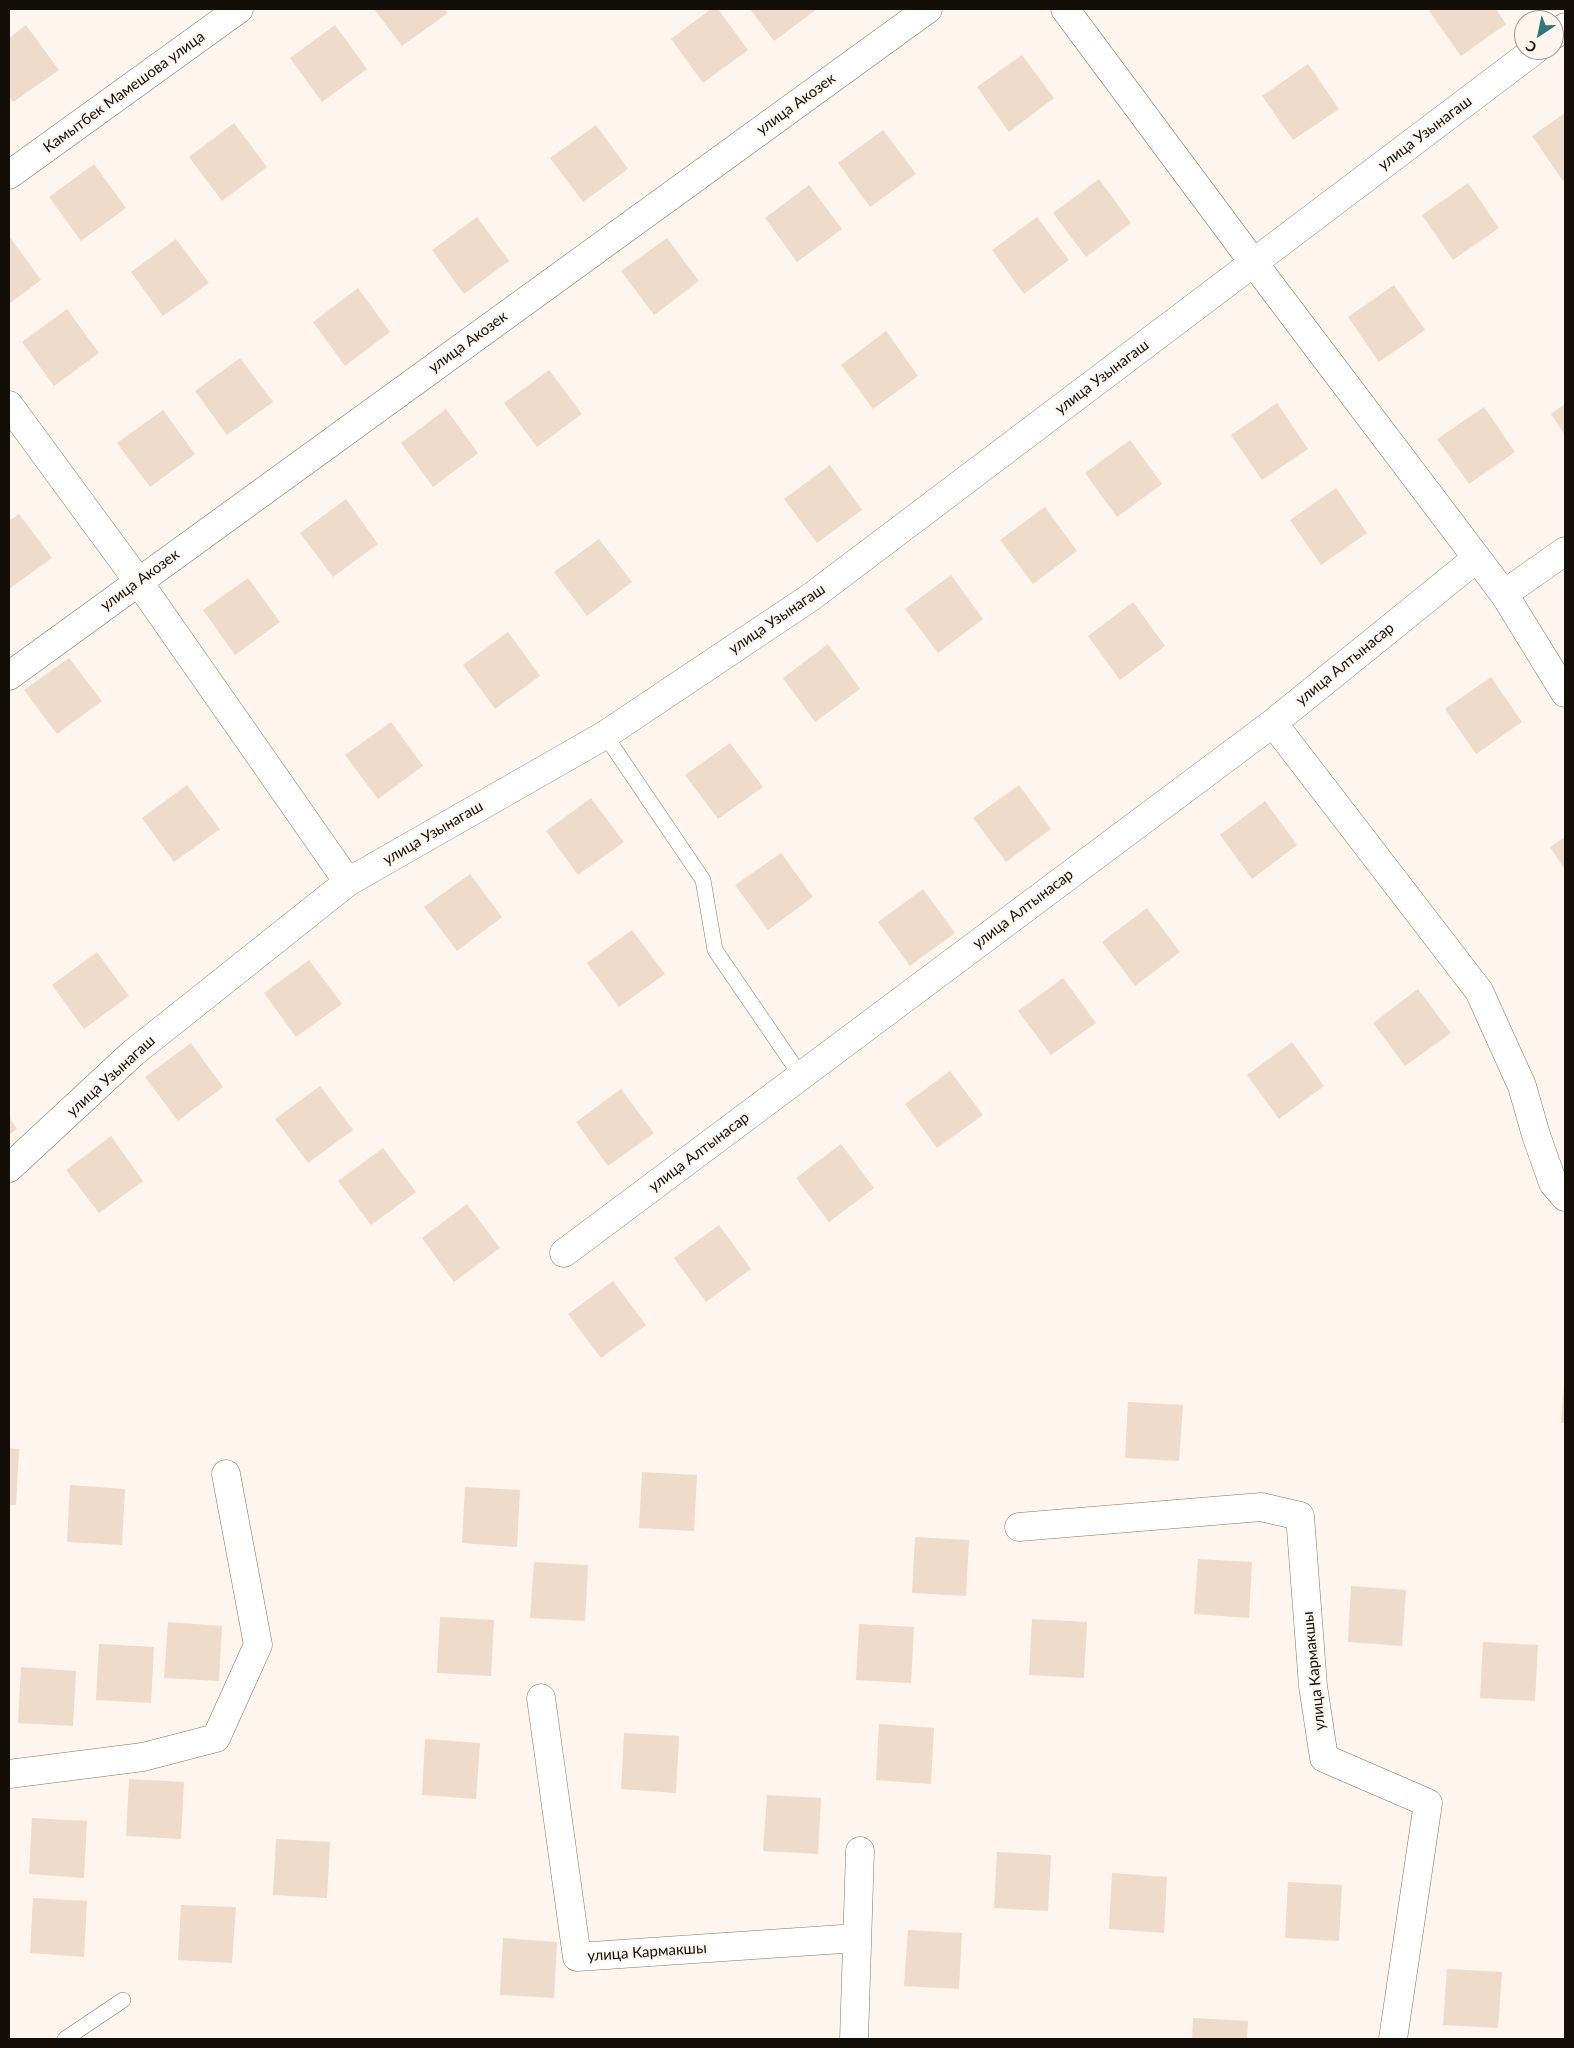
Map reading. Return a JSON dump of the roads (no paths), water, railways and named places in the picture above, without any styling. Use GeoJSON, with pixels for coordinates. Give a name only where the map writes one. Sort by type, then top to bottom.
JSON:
{"type":"FeatureCollection","features":[{"type":"Feature","properties":{"kind":"street","name":"Камытбек Мамешова улица"},"geometry":{"type":"LineString","coordinates":[[9,175],[239,9]]}},
{"type":"Feature","properties":{"kind":"street","name":"улица Акозек"},"geometry":{"type":"LineString","coordinates":[[9,676],[928,9]]}},
{"type":"Feature","properties":{"kind":"street"},"geometry":{"type":"LineString","coordinates":[[1065,9],[1504,594],[1565,693]]}},
{"type":"Feature","properties":{"kind":"street","name":"улица Узынагаш"},"geometry":{"type":"LineString","coordinates":[[9,1168],[133,1053],[348,882],[605,735],[811,598],[1522,60]]}},
{"type":"Feature","properties":{"kind":"street"},"geometry":{"type":"LineString","coordinates":[[9,405],[138,581],[348,882]]}},
{"type":"Feature","properties":{"kind":"street"},"geometry":{"type":"LineString","coordinates":[[1504,594],[1565,551]]}},
{"type":"Feature","properties":{"kind":"street","name":"улица Алтынасар"},"geometry":{"type":"LineString","coordinates":[[564,1253],[1272,723],[1476,558]]}},
{"type":"Feature","properties":{"kind":"street"},"geometry":{"type":"LineString","coordinates":[[1272,723],[1479,991],[1522,1086],[1536,1135],[1553,1183],[1565,1197]]}},
{"type":"Feature","properties":{"kind":"street"},"geometry":{"type":"LineString","coordinates":[[9,1774],[144,1756],[216,1738],[258,1645],[226,1474]]}},
{"type":"Feature","properties":{"kind":"street","name":"улица Кармакшы"},"geometry":{"type":"LineString","coordinates":[[1019,1527],[1261,1507],[1300,1516],[1313,1686],[1324,1758],[1428,1803],[1393,2039]]}},
{"type":"Feature","properties":{"kind":"street","name":"улица Кармакшы"},"geometry":{"type":"LineString","coordinates":[[541,1698],[577,1956],[858,1938]]}},
{"type":"Feature","properties":{"kind":"street"},"geometry":{"type":"LineString","coordinates":[[854,2039],[860,1851]]}},
{"type":"Feature","properties":{"kind":"lane"},"geometry":{"type":"LineString","coordinates":[[605,735],[703,880],[715,950],[801,1076]]}},
{"type":"Feature","properties":{"kind":"lane"},"geometry":{"type":"LineString","coordinates":[[66,2039],[123,2000]]}}]}
